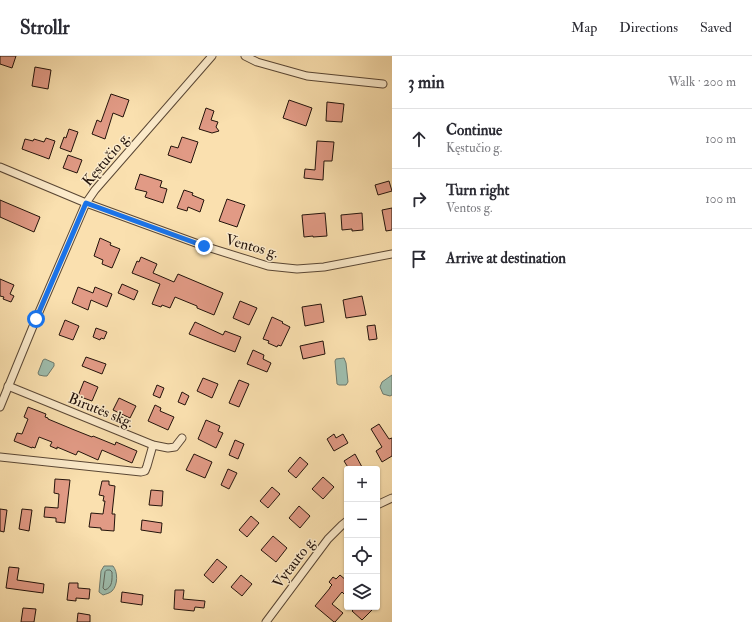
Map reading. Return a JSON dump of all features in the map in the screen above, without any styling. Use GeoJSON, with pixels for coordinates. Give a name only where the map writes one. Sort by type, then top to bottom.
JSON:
{"type":"FeatureCollection","features":[{"type":"Feature","properties":{"kind":"street","name":"Kęstučio g."},"geometry":{"type":"LineString","coordinates":[[0,406],[86,203],[95,190],[212,56]]}},
{"type":"Feature","properties":{"kind":"street"},"geometry":{"type":"LineString","coordinates":[[246,56],[257,62],[307,76],[383,84]]}},
{"type":"Feature","properties":{"kind":"street","name":"Ventos g."},"geometry":{"type":"LineString","coordinates":[[0,167],[86,203],[204,246],[268,266],[297,270],[324,267],[392,254]]}},
{"type":"Feature","properties":{"kind":"street","name":"Birutės skg."},"geometry":{"type":"LineString","coordinates":[[8,386],[153,445],[168,448],[175,447],[182,438]]}},
{"type":"Feature","properties":{"kind":"street"},"geometry":{"type":"LineString","coordinates":[[0,457],[141,472],[145,471],[153,445]]}},
{"type":"Feature","properties":{"kind":"street"},"geometry":{"type":"LineString","coordinates":[[380,504],[392,498]]}},
{"type":"Feature","properties":{"kind":"street","name":"Vytauto g."},"geometry":{"type":"LineString","coordinates":[[266,622],[328,539],[344,523]]}},
{"type":"Feature","properties":{"kind":"water"},"geometry":{"type":"Polygon","coordinates":[[[344,358],[348,382],[346,385],[339,385],[337,384],[335,361],[336,359],[344,358]]]}},
{"type":"Feature","properties":{"kind":"water"},"geometry":{"type":"Polygon","coordinates":[[[45,359],[54,363],[54,366],[47,376],[39,375],[38,373],[43,360],[45,359]]]}},
{"type":"Feature","properties":{"kind":"water"},"geometry":{"type":"Polygon","coordinates":[[[392,375],[392,395],[390,396],[383,394],[380,387],[382,382],[392,375]]]}},
{"type":"Feature","properties":{"kind":"water"},"geometry":{"type":"Polygon","coordinates":[[[104,566],[113,566],[117,578],[112,591],[103,595],[99,592],[101,571],[104,566]]]}},
{"type":"Feature","properties":{"kind":"building"},"geometry":{"type":"Polygon","coordinates":[[[0,56],[16,56],[12,68],[0,64],[0,56]]]}},
{"type":"Feature","properties":{"kind":"building"},"geometry":{"type":"Polygon","coordinates":[[[35,67],[51,70],[48,89],[32,86],[35,67]]]}},
{"type":"Feature","properties":{"kind":"building"},"geometry":{"type":"Polygon","coordinates":[[[111,94],[129,100],[123,117],[113,113],[105,139],[92,134],[97,120],[101,122],[111,94]]]}},
{"type":"Feature","properties":{"kind":"building"},"geometry":{"type":"Polygon","coordinates":[[[289,100],[312,108],[306,126],[283,118],[289,100]]]}},
{"type":"Feature","properties":{"kind":"building"},"geometry":{"type":"Polygon","coordinates":[[[327,102],[344,104],[342,122],[326,121],[327,102]]]}},
{"type":"Feature","properties":{"kind":"building"},"geometry":{"type":"Polygon","coordinates":[[[206,108],[214,111],[211,120],[218,122],[216,127],[219,131],[212,133],[199,129],[206,108]]]}},
{"type":"Feature","properties":{"kind":"building"},"geometry":{"type":"Polygon","coordinates":[[[69,129],[78,132],[71,152],[60,148],[69,129]]]}},
{"type":"Feature","properties":{"kind":"building"},"geometry":{"type":"Polygon","coordinates":[[[182,137],[198,142],[191,163],[168,155],[171,146],[178,148],[182,137]]]}},
{"type":"Feature","properties":{"kind":"building"},"geometry":{"type":"Polygon","coordinates":[[[46,138],[55,141],[49,159],[22,149],[25,139],[33,141],[34,139],[44,142],[46,138]]]}},
{"type":"Feature","properties":{"kind":"building"},"geometry":{"type":"Polygon","coordinates":[[[317,141],[334,142],[332,161],[324,161],[323,180],[304,178],[305,169],[315,170],[317,141]]]}},
{"type":"Feature","properties":{"kind":"building"},"geometry":{"type":"Polygon","coordinates":[[[68,155],[82,160],[77,173],[63,168],[68,155]]]}},
{"type":"Feature","properties":{"kind":"building"},"geometry":{"type":"Polygon","coordinates":[[[140,174],[162,181],[160,187],[167,189],[163,203],[145,197],[147,192],[135,189],[140,174]]]}},
{"type":"Feature","properties":{"kind":"building"},"geometry":{"type":"Polygon","coordinates":[[[389,181],[392,191],[378,195],[375,185],[389,181]]]}},
{"type":"Feature","properties":{"kind":"building"},"geometry":{"type":"Polygon","coordinates":[[[184,190],[193,193],[192,195],[204,200],[200,212],[188,207],[187,211],[177,208],[184,190]]]}},
{"type":"Feature","properties":{"kind":"building"},"geometry":{"type":"Polygon","coordinates":[[[227,199],[245,205],[237,227],[219,221],[227,199]]]}},
{"type":"Feature","properties":{"kind":"building"},"geometry":{"type":"Polygon","coordinates":[[[0,200],[40,217],[34,232],[0,217],[0,200]]]}},
{"type":"Feature","properties":{"kind":"building"},"geometry":{"type":"Polygon","coordinates":[[[392,208],[392,230],[386,231],[382,210],[392,208]]]}},
{"type":"Feature","properties":{"kind":"building"},"geometry":{"type":"Polygon","coordinates":[[[325,213],[327,236],[304,237],[302,215],[325,213]]]}},
{"type":"Feature","properties":{"kind":"building"},"geometry":{"type":"Polygon","coordinates":[[[362,213],[363,230],[342,230],[341,215],[362,213]]]}},
{"type":"Feature","properties":{"kind":"building"},"geometry":{"type":"Polygon","coordinates":[[[100,238],[111,243],[110,245],[120,249],[112,268],[102,264],[103,260],[94,256],[100,238]]]}},
{"type":"Feature","properties":{"kind":"building"},"geometry":{"type":"Polygon","coordinates":[[[141,257],[157,264],[153,273],[174,282],[178,274],[223,293],[214,315],[175,297],[170,308],[152,304],[160,284],[132,273],[137,261],[139,262],[141,257]]]}},
{"type":"Feature","properties":{"kind":"building"},"geometry":{"type":"Polygon","coordinates":[[[0,279],[14,285],[10,294],[14,296],[11,302],[0,296],[0,279]]]}},
{"type":"Feature","properties":{"kind":"building"},"geometry":{"type":"Polygon","coordinates":[[[122,284],[138,291],[134,300],[118,293],[122,284]]]}},
{"type":"Feature","properties":{"kind":"building"},"geometry":{"type":"Polygon","coordinates":[[[78,287],[93,293],[95,287],[112,294],[107,307],[91,300],[88,310],[72,303],[78,287]]]}},
{"type":"Feature","properties":{"kind":"building"},"geometry":{"type":"Polygon","coordinates":[[[362,296],[366,315],[346,318],[343,300],[362,296]]]}},
{"type":"Feature","properties":{"kind":"building"},"geometry":{"type":"Polygon","coordinates":[[[240,301],[257,308],[249,325],[233,318],[240,301]]]}},
{"type":"Feature","properties":{"kind":"building"},"geometry":{"type":"Polygon","coordinates":[[[321,304],[324,322],[305,326],[302,307],[321,304]]]}},
{"type":"Feature","properties":{"kind":"building"},"geometry":{"type":"Polygon","coordinates":[[[272,317],[290,327],[281,346],[278,345],[277,347],[268,343],[269,341],[263,339],[272,317]]]}},
{"type":"Feature","properties":{"kind":"building"},"geometry":{"type":"Polygon","coordinates":[[[65,320],[79,326],[73,340],[59,335],[65,320]]]}},
{"type":"Feature","properties":{"kind":"building"},"geometry":{"type":"Polygon","coordinates":[[[195,322],[223,335],[225,331],[241,337],[235,352],[189,334],[195,322]]]}},
{"type":"Feature","properties":{"kind":"building"},"geometry":{"type":"Polygon","coordinates":[[[375,325],[377,339],[369,340],[367,326],[375,325]]]}},
{"type":"Feature","properties":{"kind":"building"},"geometry":{"type":"Polygon","coordinates":[[[96,328],[107,332],[104,339],[101,338],[100,340],[93,337],[96,328]]]}},
{"type":"Feature","properties":{"kind":"building"},"geometry":{"type":"Polygon","coordinates":[[[323,341],[325,354],[303,359],[300,346],[323,341]]]}},
{"type":"Feature","properties":{"kind":"building"},"geometry":{"type":"Polygon","coordinates":[[[253,350],[264,355],[263,359],[271,363],[267,372],[247,364],[253,350]]]}},
{"type":"Feature","properties":{"kind":"building"},"geometry":{"type":"Polygon","coordinates":[[[86,357],[106,364],[102,374],[82,366],[86,357]]]}},
{"type":"Feature","properties":{"kind":"building"},"geometry":{"type":"Polygon","coordinates":[[[203,378],[218,384],[212,398],[197,391],[203,378]]]}},
{"type":"Feature","properties":{"kind":"building"},"geometry":{"type":"Polygon","coordinates":[[[239,380],[249,384],[239,407],[229,403],[239,380]]]}},
{"type":"Feature","properties":{"kind":"building"},"geometry":{"type":"Polygon","coordinates":[[[84,381],[98,387],[92,401],[78,396],[84,381]]]}},
{"type":"Feature","properties":{"kind":"building"},"geometry":{"type":"Polygon","coordinates":[[[157,385],[164,388],[160,398],[153,395],[157,385]]]}},
{"type":"Feature","properties":{"kind":"building"},"geometry":{"type":"Polygon","coordinates":[[[182,392],[189,396],[185,405],[178,402],[182,392]]]}},
{"type":"Feature","properties":{"kind":"building"},"geometry":{"type":"Polygon","coordinates":[[[119,398],[136,406],[130,418],[113,410],[119,398]]]}},
{"type":"Feature","properties":{"kind":"building"},"geometry":{"type":"Polygon","coordinates":[[[155,405],[161,408],[160,411],[174,417],[168,430],[148,421],[155,405]]]}},
{"type":"Feature","properties":{"kind":"building"},"geometry":{"type":"Polygon","coordinates":[[[28,407],[46,414],[45,417],[48,419],[72,429],[115,445],[116,442],[137,451],[132,463],[102,450],[98,460],[78,451],[76,455],[57,447],[57,449],[50,446],[52,442],[39,437],[35,448],[14,441],[17,433],[22,434],[28,419],[24,417],[28,407]]]}},
{"type":"Feature","properties":{"kind":"building"},"geometry":{"type":"Polygon","coordinates":[[[206,420],[220,426],[218,431],[223,433],[216,448],[198,439],[206,420]]]}},
{"type":"Feature","properties":{"kind":"building"},"geometry":{"type":"Polygon","coordinates":[[[379,424],[389,439],[392,438],[392,456],[382,462],[376,451],[382,447],[371,429],[379,424]]]}},
{"type":"Feature","properties":{"kind":"building"},"geometry":{"type":"Polygon","coordinates":[[[334,434],[336,438],[343,434],[348,443],[334,451],[327,439],[334,434]]]}},
{"type":"Feature","properties":{"kind":"building"},"geometry":{"type":"Polygon","coordinates":[[[235,440],[244,444],[238,459],[229,455],[235,440]]]}},
{"type":"Feature","properties":{"kind":"building"},"geometry":{"type":"Polygon","coordinates":[[[194,454],[212,462],[205,478],[186,470],[194,454]]]}},
{"type":"Feature","properties":{"kind":"building"},"geometry":{"type":"Polygon","coordinates":[[[355,454],[361,466],[347,466],[344,461],[355,454]]]}},
{"type":"Feature","properties":{"kind":"building"},"geometry":{"type":"Polygon","coordinates":[[[300,457],[308,464],[296,478],[288,471],[300,457]]]}},
{"type":"Feature","properties":{"kind":"building"},"geometry":{"type":"Polygon","coordinates":[[[228,469],[237,473],[229,489],[221,485],[228,469]]]}},
{"type":"Feature","properties":{"kind":"building"},"geometry":{"type":"Polygon","coordinates":[[[323,477],[334,487],[323,499],[312,489],[323,477]]]}},
{"type":"Feature","properties":{"kind":"building"},"geometry":{"type":"Polygon","coordinates":[[[55,479],[70,480],[65,523],[56,522],[56,518],[44,517],[45,507],[58,508],[59,494],[54,493],[55,479]]]}},
{"type":"Feature","properties":{"kind":"building"},"geometry":{"type":"Polygon","coordinates":[[[102,481],[109,481],[109,485],[115,486],[112,514],[115,514],[114,531],[89,527],[91,513],[103,514],[105,501],[103,501],[104,496],[99,495],[102,481]]]}},
{"type":"Feature","properties":{"kind":"building"},"geometry":{"type":"Polygon","coordinates":[[[272,487],[280,494],[268,508],[260,501],[272,487]]]}},
{"type":"Feature","properties":{"kind":"building"},"geometry":{"type":"Polygon","coordinates":[[[151,490],[163,491],[162,506],[149,505],[151,490]]]}},
{"type":"Feature","properties":{"kind":"building"},"geometry":{"type":"Polygon","coordinates":[[[299,506],[310,516],[300,528],[289,518],[299,506]]]}},
{"type":"Feature","properties":{"kind":"building"},"geometry":{"type":"Polygon","coordinates":[[[0,509],[7,510],[4,532],[0,531],[0,509]]]}},
{"type":"Feature","properties":{"kind":"building"},"geometry":{"type":"Polygon","coordinates":[[[22,509],[32,510],[29,531],[19,529],[22,509]]]}},
{"type":"Feature","properties":{"kind":"building"},"geometry":{"type":"Polygon","coordinates":[[[251,516],[259,523],[247,537],[239,530],[251,516]]]}},
{"type":"Feature","properties":{"kind":"building"},"geometry":{"type":"Polygon","coordinates":[[[142,520],[162,523],[161,533],[141,530],[142,520]]]}},
{"type":"Feature","properties":{"kind":"building"},"geometry":{"type":"Polygon","coordinates":[[[273,536],[287,548],[276,562],[261,550],[273,536]]]}},
{"type":"Feature","properties":{"kind":"building"},"geometry":{"type":"Polygon","coordinates":[[[217,559],[227,567],[213,583],[204,575],[217,559]]]}},
{"type":"Feature","properties":{"kind":"building"},"geometry":{"type":"Polygon","coordinates":[[[9,567],[19,568],[17,580],[44,584],[43,593],[6,588],[9,567]]]}},
{"type":"Feature","properties":{"kind":"building"},"geometry":{"type":"Polygon","coordinates":[[[241,575],[252,584],[242,596],[231,587],[241,575]]]}},
{"type":"Feature","properties":{"kind":"building"},"geometry":{"type":"Polygon","coordinates":[[[340,575],[344,578],[344,594],[342,592],[332,604],[343,613],[334,622],[315,606],[332,585],[329,582],[333,577],[336,579],[340,575]]]}},
{"type":"Feature","properties":{"kind":"building"},"geometry":{"type":"Polygon","coordinates":[[[69,583],[78,583],[78,588],[90,589],[89,599],[76,598],[76,601],[67,600],[69,583]]]}},
{"type":"Feature","properties":{"kind":"building"},"geometry":{"type":"Polygon","coordinates":[[[175,590],[184,590],[183,599],[205,601],[204,608],[195,607],[194,611],[174,609],[175,590]]]}},
{"type":"Feature","properties":{"kind":"building"},"geometry":{"type":"Polygon","coordinates":[[[122,592],[143,595],[142,605],[121,602],[122,592]]]}},
{"type":"Feature","properties":{"kind":"building"},"geometry":{"type":"Polygon","coordinates":[[[23,608],[36,609],[34,622],[21,622],[23,608]]]}},
{"type":"Feature","properties":{"kind":"building"},"geometry":{"type":"Polygon","coordinates":[[[353,610],[372,610],[362,620],[352,611],[353,610]]]}},
{"type":"Feature","properties":{"kind":"building"},"geometry":{"type":"Polygon","coordinates":[[[78,613],[90,615],[90,622],[77,622],[78,613]]]}},
{"type":"Feature","properties":{"kind":"route"},"geometry":{"type":"LineString","coordinates":[[36,319],[86,203],[204,246]]}}]}
